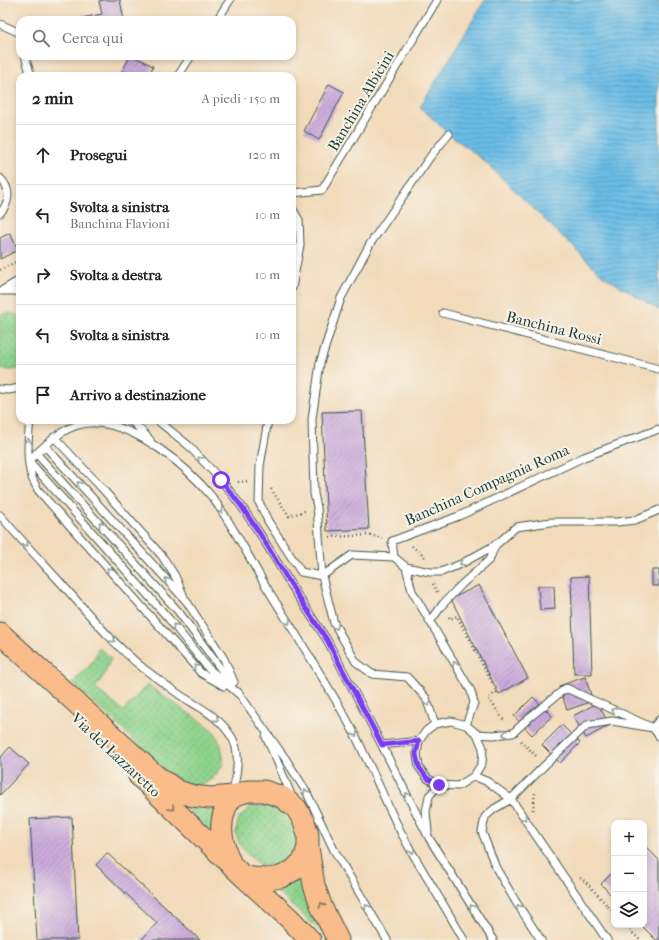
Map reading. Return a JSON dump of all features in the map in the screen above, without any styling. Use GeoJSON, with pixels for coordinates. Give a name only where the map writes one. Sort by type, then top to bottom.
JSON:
{"type":"FeatureCollection","features":[{"type":"Feature","properties":{"kind":"main road","name":"Via del Lazzaretto"},"geometry":{"type":"LineString","coordinates":[[0,633],[155,775],[178,791],[193,796],[210,798],[233,796]]}},
{"type":"Feature","properties":{"kind":"main road","name":"Via del Lazzaretto"},"geometry":{"type":"LineString","coordinates":[[0,648],[146,783],[290,919],[310,940]]}},
{"type":"Feature","properties":{"kind":"main road"},"geometry":{"type":"LineString","coordinates":[[308,847],[304,860],[294,870],[281,877],[268,879],[253,878],[237,869],[222,839],[222,822],[225,808],[233,796],[248,791],[264,791],[282,797],[296,808],[304,821],[308,835],[308,847],[314,885],[322,908],[338,940]]}},
{"type":"Feature","properties":{"kind":"lane"},"geometry":{"type":"LineString","coordinates":[[219,16],[230,0]]}},
{"type":"Feature","properties":{"kind":"lane","name":"Banchina Albicini"},"geometry":{"type":"LineString","coordinates":[[296,193],[322,190],[437,0]]}},
{"type":"Feature","properties":{"kind":"lane"},"geometry":{"type":"LineString","coordinates":[[0,24],[16,31]]}},
{"type":"Feature","properties":{"kind":"lane"},"geometry":{"type":"LineString","coordinates":[[26,60],[30,72]]}},
{"type":"Feature","properties":{"kind":"lane"},"geometry":{"type":"LineString","coordinates":[[181,72],[189,60]]}},
{"type":"Feature","properties":{"kind":"lane"},"geometry":{"type":"LineString","coordinates":[[435,724],[426,698],[407,677],[372,674],[356,662],[334,623],[322,576],[314,494],[312,419],[320,363],[341,298],[370,244],[430,157],[449,134]]}},
{"type":"Feature","properties":{"kind":"lane"},"geometry":{"type":"LineString","coordinates":[[0,178],[6,187],[8,194],[7,202],[4,209],[0,213]]}},
{"type":"Feature","properties":{"kind":"lane"},"geometry":{"type":"LineString","coordinates":[[296,215],[299,220],[300,245],[296,266]]}},
{"type":"Feature","properties":{"kind":"lane"},"geometry":{"type":"LineString","coordinates":[[1,291],[16,282]]}},
{"type":"Feature","properties":{"kind":"lane"},"geometry":{"type":"LineString","coordinates":[[1,291],[16,291]]}},
{"type":"Feature","properties":{"kind":"lane","name":"Banchina Rossi"},"geometry":{"type":"LineString","coordinates":[[442,313],[659,369]]}},
{"type":"Feature","properties":{"kind":"lane"},"geometry":{"type":"LineString","coordinates":[[0,389],[16,389]]}},
{"type":"Feature","properties":{"kind":"lane"},"geometry":{"type":"LineString","coordinates":[[30,424],[28,442],[29,461],[32,477],[38,490],[201,673],[240,695]]}},
{"type":"Feature","properties":{"kind":"lane"},"geometry":{"type":"LineString","coordinates":[[29,461],[54,437],[67,429],[81,424]]}},
{"type":"Feature","properties":{"kind":"lane"},"geometry":{"type":"LineString","coordinates":[[104,424],[130,431],[154,445]]}},
{"type":"Feature","properties":{"kind":"lane"},"geometry":{"type":"LineString","coordinates":[[135,424],[154,445],[192,476],[212,497],[227,520],[353,730],[403,837],[464,940]]}},
{"type":"Feature","properties":{"kind":"lane"},"geometry":{"type":"LineString","coordinates":[[162,424],[188,445],[221,480],[242,507],[260,534],[327,640],[429,838],[493,940]]}},
{"type":"Feature","properties":{"kind":"lane"},"geometry":{"type":"LineString","coordinates":[[267,424],[260,466],[259,502],[268,521],[301,572],[322,576],[352,555],[394,557],[406,567],[430,572],[441,572],[461,564],[497,544],[516,528],[551,522],[617,522],[635,520],[659,510]]}},
{"type":"Feature","properties":{"kind":"lane","name":"Banchina Compagnia Roma"},"geometry":{"type":"LineString","coordinates":[[394,557],[392,541],[459,516],[584,457],[659,429]]}},
{"type":"Feature","properties":{"kind":"lane"},"geometry":{"type":"LineString","coordinates":[[54,437],[162,556],[175,576],[187,602],[224,658],[240,695]]}},
{"type":"Feature","properties":{"kind":"lane"},"geometry":{"type":"LineString","coordinates":[[45,446],[187,602]]}},
{"type":"Feature","properties":{"kind":"lane"},"geometry":{"type":"LineString","coordinates":[[36,454],[178,611],[240,695],[285,758],[306,791],[334,850],[387,940]]}},
{"type":"Feature","properties":{"kind":"lane"},"geometry":{"type":"LineString","coordinates":[[29,461],[169,619],[208,668],[240,695]]}},
{"type":"Feature","properties":{"kind":"lane"},"geometry":{"type":"LineString","coordinates":[[0,514],[108,636],[142,667],[179,694],[216,718],[224,727],[232,737],[237,756],[233,796]]}},
{"type":"Feature","properties":{"kind":"lane"},"geometry":{"type":"LineString","coordinates":[[430,622],[443,604],[488,560],[497,544]]}},
{"type":"Feature","properties":{"kind":"lane"},"geometry":{"type":"LineString","coordinates":[[406,567],[412,591],[471,691],[474,703],[466,725]]}},
{"type":"Feature","properties":{"kind":"lane"},"geometry":{"type":"LineString","coordinates":[[476,734],[493,736],[513,734],[530,717],[566,688],[653,728],[659,736]]}},
{"type":"Feature","properties":{"kind":"lane"},"geometry":{"type":"LineString","coordinates":[[257,719],[277,761],[296,808]]}},
{"type":"Feature","properties":{"kind":"lane"},"geometry":{"type":"LineString","coordinates":[[653,728],[659,720]]}},
{"type":"Feature","properties":{"kind":"lane"},"geometry":{"type":"LineString","coordinates":[[451,721],[466,725],[476,734],[482,748],[482,763],[474,776],[458,786],[439,785],[427,778],[419,767],[416,754],[419,741],[426,731],[435,724],[451,721]]}},
{"type":"Feature","properties":{"kind":"lane"},"geometry":{"type":"LineString","coordinates":[[541,940],[496,868],[482,832],[485,817],[494,809],[511,799],[587,726],[612,721],[653,728]]}},
{"type":"Feature","properties":{"kind":"lane"},"geometry":{"type":"LineString","coordinates":[[382,745],[419,741]]}},
{"type":"Feature","properties":{"kind":"lane"},"geometry":{"type":"LineString","coordinates":[[474,776],[488,782],[511,799],[607,940]]}},
{"type":"Feature","properties":{"kind":"lane"},"geometry":{"type":"LineString","coordinates":[[429,838],[426,812],[427,806],[429,796],[439,785]]}},
{"type":"Feature","properties":{"kind":"path"},"geometry":{"type":"LineString","coordinates":[[0,270],[16,262]]}},
{"type":"Feature","properties":{"kind":"path"},"geometry":{"type":"LineString","coordinates":[[234,483],[249,481],[269,485],[290,516]]}},
{"type":"Feature","properties":{"kind":"path"},"geometry":{"type":"LineString","coordinates":[[513,734],[545,765]]}},
{"type":"Feature","properties":{"kind":"path"},"geometry":{"type":"LineString","coordinates":[[535,790],[532,808],[535,815]]}},
{"type":"Feature","properties":{"kind":"path"},"geometry":{"type":"LineString","coordinates":[[574,875],[586,882],[611,910]]}},
{"type":"Feature","properties":{"kind":"path"},"geometry":{"type":"LineString","coordinates":[[627,928],[640,940]]}},
{"type":"Feature","properties":{"kind":"green space"},"geometry":{"type":"Polygon","coordinates":[[[12,313],[16,314],[15,370],[0,368],[0,316],[3,314],[12,313]]]}},
{"type":"Feature","properties":{"kind":"green space"},"geometry":{"type":"Polygon","coordinates":[[[99,648],[111,658],[104,675],[95,688],[123,711],[147,685],[205,724],[215,733],[221,746],[223,764],[213,778],[204,784],[192,786],[186,785],[157,764],[109,716],[72,683],[92,663],[99,648]]]}},
{"type":"Feature","properties":{"kind":"green space"},"geometry":{"type":"Polygon","coordinates":[[[251,806],[265,806],[279,810],[293,824],[298,835],[296,850],[289,861],[275,866],[259,864],[246,853],[239,843],[236,834],[238,819],[251,806]]]}},
{"type":"Feature","properties":{"kind":"green space"},"geometry":{"type":"Polygon","coordinates":[[[185,807],[202,810],[219,809],[215,836],[185,807]]]}},
{"type":"Feature","properties":{"kind":"green space"},"geometry":{"type":"Polygon","coordinates":[[[303,876],[330,940],[274,889],[296,881],[303,876]]]}},
{"type":"Feature","properties":{"kind":"water"},"geometry":{"type":"Polygon","coordinates":[[[485,0],[659,0],[659,310],[602,275],[483,160],[449,134],[420,107],[485,0]]]}},
{"type":"Feature","properties":{"kind":"building"},"geometry":{"type":"Polygon","coordinates":[[[120,0],[123,16],[92,16],[102,14],[99,1],[120,0]]]}},
{"type":"Feature","properties":{"kind":"building"},"geometry":{"type":"Polygon","coordinates":[[[128,60],[141,60],[153,66],[151,72],[122,72],[128,60]]]}},
{"type":"Feature","properties":{"kind":"building"},"geometry":{"type":"Polygon","coordinates":[[[329,84],[344,92],[319,140],[304,131],[329,84]]]}},
{"type":"Feature","properties":{"kind":"building"},"geometry":{"type":"Polygon","coordinates":[[[10,233],[16,246],[16,251],[0,259],[0,238],[10,233]]]}},
{"type":"Feature","properties":{"kind":"building"},"geometry":{"type":"Polygon","coordinates":[[[362,411],[369,529],[327,531],[322,412],[362,411]]]}},
{"type":"Feature","properties":{"kind":"building"},"geometry":{"type":"Polygon","coordinates":[[[652,570],[659,570],[659,586],[652,586],[652,570]]]}},
{"type":"Feature","properties":{"kind":"building"},"geometry":{"type":"Polygon","coordinates":[[[589,576],[592,674],[574,674],[571,577],[589,576]]]}},
{"type":"Feature","properties":{"kind":"building"},"geometry":{"type":"Polygon","coordinates":[[[479,585],[528,678],[499,694],[451,599],[479,585]]]}},
{"type":"Feature","properties":{"kind":"building"},"geometry":{"type":"Polygon","coordinates":[[[538,586],[554,586],[555,609],[540,610],[538,586]]]}},
{"type":"Feature","properties":{"kind":"building"},"geometry":{"type":"Polygon","coordinates":[[[585,677],[593,701],[567,710],[559,686],[585,677]]]}},
{"type":"Feature","properties":{"kind":"building"},"geometry":{"type":"Polygon","coordinates":[[[533,697],[552,716],[532,735],[514,716],[533,697]]]}},
{"type":"Feature","properties":{"kind":"building"},"geometry":{"type":"Polygon","coordinates":[[[597,703],[610,725],[586,738],[573,716],[597,703]]]}},
{"type":"Feature","properties":{"kind":"building"},"geometry":{"type":"Polygon","coordinates":[[[562,725],[580,743],[560,763],[542,745],[562,725]]]}},
{"type":"Feature","properties":{"kind":"building"},"geometry":{"type":"Polygon","coordinates":[[[10,747],[29,764],[0,795],[0,758],[10,747]]]}},
{"type":"Feature","properties":{"kind":"building"},"geometry":{"type":"Polygon","coordinates":[[[72,817],[78,940],[37,940],[30,819],[72,817]]]}},
{"type":"Feature","properties":{"kind":"building"},"geometry":{"type":"Polygon","coordinates":[[[647,848],[659,860],[659,940],[656,940],[644,928],[647,928],[647,848]]]}},
{"type":"Feature","properties":{"kind":"building"},"geometry":{"type":"Polygon","coordinates":[[[107,853],[200,940],[141,940],[157,923],[96,865],[107,853]]]}},
{"type":"Feature","properties":{"kind":"building"},"geometry":{"type":"Polygon","coordinates":[[[611,874],[611,895],[601,884],[611,874]]]}},
{"type":"Feature","properties":{"kind":"route"},"geometry":{"type":"LineString","coordinates":[[221,480],[242,507],[260,534],[327,640],[382,745],[419,741],[416,754],[419,767],[427,778],[439,785]]}}]}
